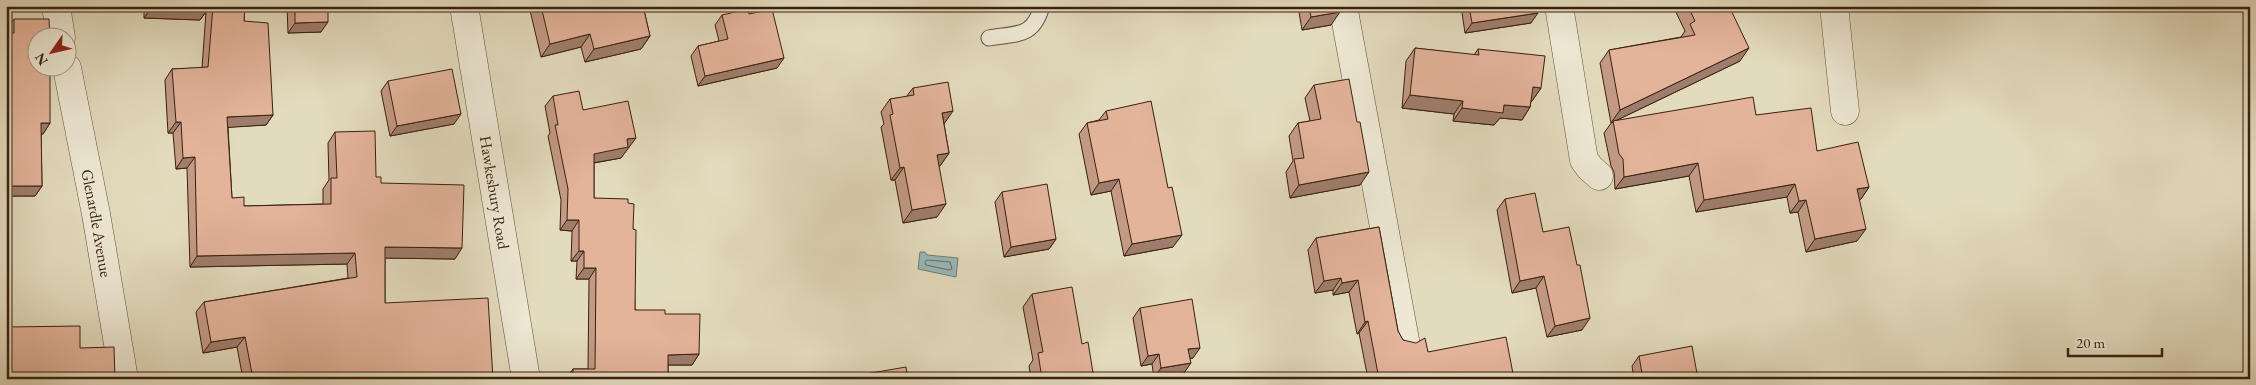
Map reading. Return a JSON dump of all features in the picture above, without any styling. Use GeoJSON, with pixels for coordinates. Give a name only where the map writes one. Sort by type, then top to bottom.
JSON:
{"type":"FeatureCollection","features":[{"type":"Feature","properties":{"kind":"street"},"geometry":{"type":"LineString","coordinates":[[56,6],[59,28]]}},
{"type":"Feature","properties":{"kind":"street","name":"Hawkesbury Road"},"geometry":{"type":"LineString","coordinates":[[464,6],[526,379]]}},
{"type":"Feature","properties":{"kind":"street"},"geometry":{"type":"LineString","coordinates":[[1343,6],[1405,340]]}},
{"type":"Feature","properties":{"kind":"street"},"geometry":{"type":"LineString","coordinates":[[1560,6],[1584,160],[1599,176]]}},
{"type":"Feature","properties":{"kind":"street"},"geometry":{"type":"LineString","coordinates":[[1834,6],[1845,112]]}},
{"type":"Feature","properties":{"kind":"street","name":"Glenardle Avenue"},"geometry":{"type":"LineString","coordinates":[[69,78],[96,214],[124,379]]}},
{"type":"Feature","properties":{"kind":"lane"},"geometry":{"type":"LineString","coordinates":[[989,38],[1027,31],[1034,26],[1042,6]]}},
{"type":"Feature","properties":{"kind":"water"},"geometry":{"type":"Polygon","coordinates":[[[920,252],[925,252],[927,255],[958,258],[956,277],[918,269],[920,252]]]}},
{"type":"Feature","properties":{"kind":"building"},"geometry":{"type":"Polygon","coordinates":[[[151,6],[207,6],[207,10],[151,8],[151,6]]]}},
{"type":"Feature","properties":{"kind":"building"},"geometry":{"type":"Polygon","coordinates":[[[213,6],[245,6],[244,21],[268,23],[273,115],[227,117],[232,198],[244,197],[244,206],[331,204],[331,178],[337,178],[335,132],[375,131],[376,177],[381,177],[381,183],[464,185],[462,248],[385,247],[385,303],[488,298],[493,379],[253,379],[245,337],[211,342],[204,302],[357,277],[355,253],[197,256],[195,157],[183,158],[181,122],[176,122],[172,69],[208,67],[213,6]]]}},
{"type":"Feature","properties":{"kind":"building"},"geometry":{"type":"Polygon","coordinates":[[[295,6],[328,6],[328,22],[295,23],[295,6]]]}},
{"type":"Feature","properties":{"kind":"building"},"geometry":{"type":"Polygon","coordinates":[[[541,6],[643,6],[650,36],[594,49],[590,34],[550,44],[541,6]]]}},
{"type":"Feature","properties":{"kind":"building"},"geometry":{"type":"Polygon","coordinates":[[[1309,6],[1338,6],[1340,12],[1311,17],[1309,6]]]}},
{"type":"Feature","properties":{"kind":"building"},"geometry":{"type":"Polygon","coordinates":[[[1469,6],[1537,6],[1538,13],[1472,23],[1469,6]]]}},
{"type":"Feature","properties":{"kind":"building"},"geometry":{"type":"Polygon","coordinates":[[[1688,6],[1729,6],[1749,48],[1620,110],[1609,50],[1695,35],[1690,24],[1695,21],[1688,6]]]}},
{"type":"Feature","properties":{"kind":"building"},"geometry":{"type":"Polygon","coordinates":[[[748,9],[749,14],[772,9],[784,58],[705,76],[698,46],[728,39],[722,15],[748,9]]]}},
{"type":"Feature","properties":{"kind":"building"},"geometry":{"type":"Polygon","coordinates":[[[14,19],[49,19],[49,28],[28,28],[28,78],[50,78],[50,123],[41,123],[42,186],[6,186],[6,33],[14,33],[14,19]]]}},
{"type":"Feature","properties":{"kind":"building"},"geometry":{"type":"Polygon","coordinates":[[[1415,48],[1479,55],[1478,49],[1545,56],[1541,88],[1533,87],[1530,107],[1504,105],[1503,113],[1462,108],[1463,101],[1410,95],[1415,48]]]}},
{"type":"Feature","properties":{"kind":"building"},"geometry":{"type":"Polygon","coordinates":[[[452,69],[461,114],[397,126],[388,81],[452,69]]]}},
{"type":"Feature","properties":{"kind":"building"},"geometry":{"type":"Polygon","coordinates":[[[1349,79],[1357,122],[1360,122],[1369,172],[1299,185],[1294,159],[1304,158],[1298,123],[1321,119],[1314,85],[1349,79]]]}},
{"type":"Feature","properties":{"kind":"building"},"geometry":{"type":"Polygon","coordinates":[[[948,82],[953,111],[942,113],[949,153],[937,155],[946,204],[912,210],[904,167],[900,168],[890,115],[893,114],[890,99],[914,95],[913,88],[948,82]]]}},
{"type":"Feature","properties":{"kind":"building"},"geometry":{"type":"Polygon","coordinates":[[[579,91],[583,110],[628,101],[636,138],[627,139],[628,147],[594,154],[594,198],[628,199],[628,203],[634,204],[633,229],[636,230],[635,310],[665,310],[665,314],[700,314],[699,354],[668,355],[668,379],[573,379],[573,369],[595,369],[596,268],[584,268],[584,251],[579,251],[579,220],[567,220],[568,189],[555,125],[558,125],[553,96],[579,91]]]}},
{"type":"Feature","properties":{"kind":"building"},"geometry":{"type":"Polygon","coordinates":[[[1753,97],[1756,115],[1811,108],[1817,151],[1858,142],[1869,187],[1857,189],[1866,229],[1815,239],[1806,200],[1799,201],[1795,184],[1704,200],[1698,163],[1624,177],[1623,159],[1619,154],[1613,121],[1753,97]]]}},
{"type":"Feature","properties":{"kind":"building"},"geometry":{"type":"Polygon","coordinates":[[[1151,101],[1168,188],[1172,187],[1182,235],[1132,244],[1119,179],[1099,183],[1087,123],[1108,119],[1106,111],[1151,101]]]}},
{"type":"Feature","properties":{"kind":"building"},"geometry":{"type":"Polygon","coordinates":[[[1047,184],[1056,239],[1011,247],[1002,192],[1047,184]]]}},
{"type":"Feature","properties":{"kind":"building"},"geometry":{"type":"Polygon","coordinates":[[[1535,193],[1543,232],[1569,227],[1577,265],[1580,265],[1590,318],[1555,326],[1544,276],[1520,281],[1505,199],[1535,193]]]}},
{"type":"Feature","properties":{"kind":"building"},"geometry":{"type":"Polygon","coordinates":[[[1379,227],[1398,331],[1403,340],[1416,343],[1425,338],[1428,352],[1506,337],[1514,379],[1379,379],[1368,321],[1365,322],[1358,280],[1342,283],[1341,278],[1324,281],[1316,238],[1379,227]]]}},
{"type":"Feature","properties":{"kind":"building"},"geometry":{"type":"Polygon","coordinates":[[[1072,287],[1082,344],[1088,342],[1094,379],[1042,379],[1038,353],[1043,352],[1032,294],[1072,287]]]}},
{"type":"Feature","properties":{"kind":"building"},"geometry":{"type":"Polygon","coordinates":[[[1192,299],[1200,348],[1188,349],[1191,363],[1161,368],[1159,354],[1148,356],[1140,308],[1192,299]]]}},
{"type":"Feature","properties":{"kind":"building"},"geometry":{"type":"Polygon","coordinates":[[[80,326],[80,348],[114,347],[115,379],[76,379],[76,374],[6,375],[6,327],[80,326]]]}},
{"type":"Feature","properties":{"kind":"building"},"geometry":{"type":"Polygon","coordinates":[[[1692,346],[1698,379],[1643,379],[1639,356],[1692,346]]]}},
{"type":"Feature","properties":{"kind":"building"},"geometry":{"type":"Polygon","coordinates":[[[906,367],[908,379],[848,379],[848,377],[906,367]]]}}]}
